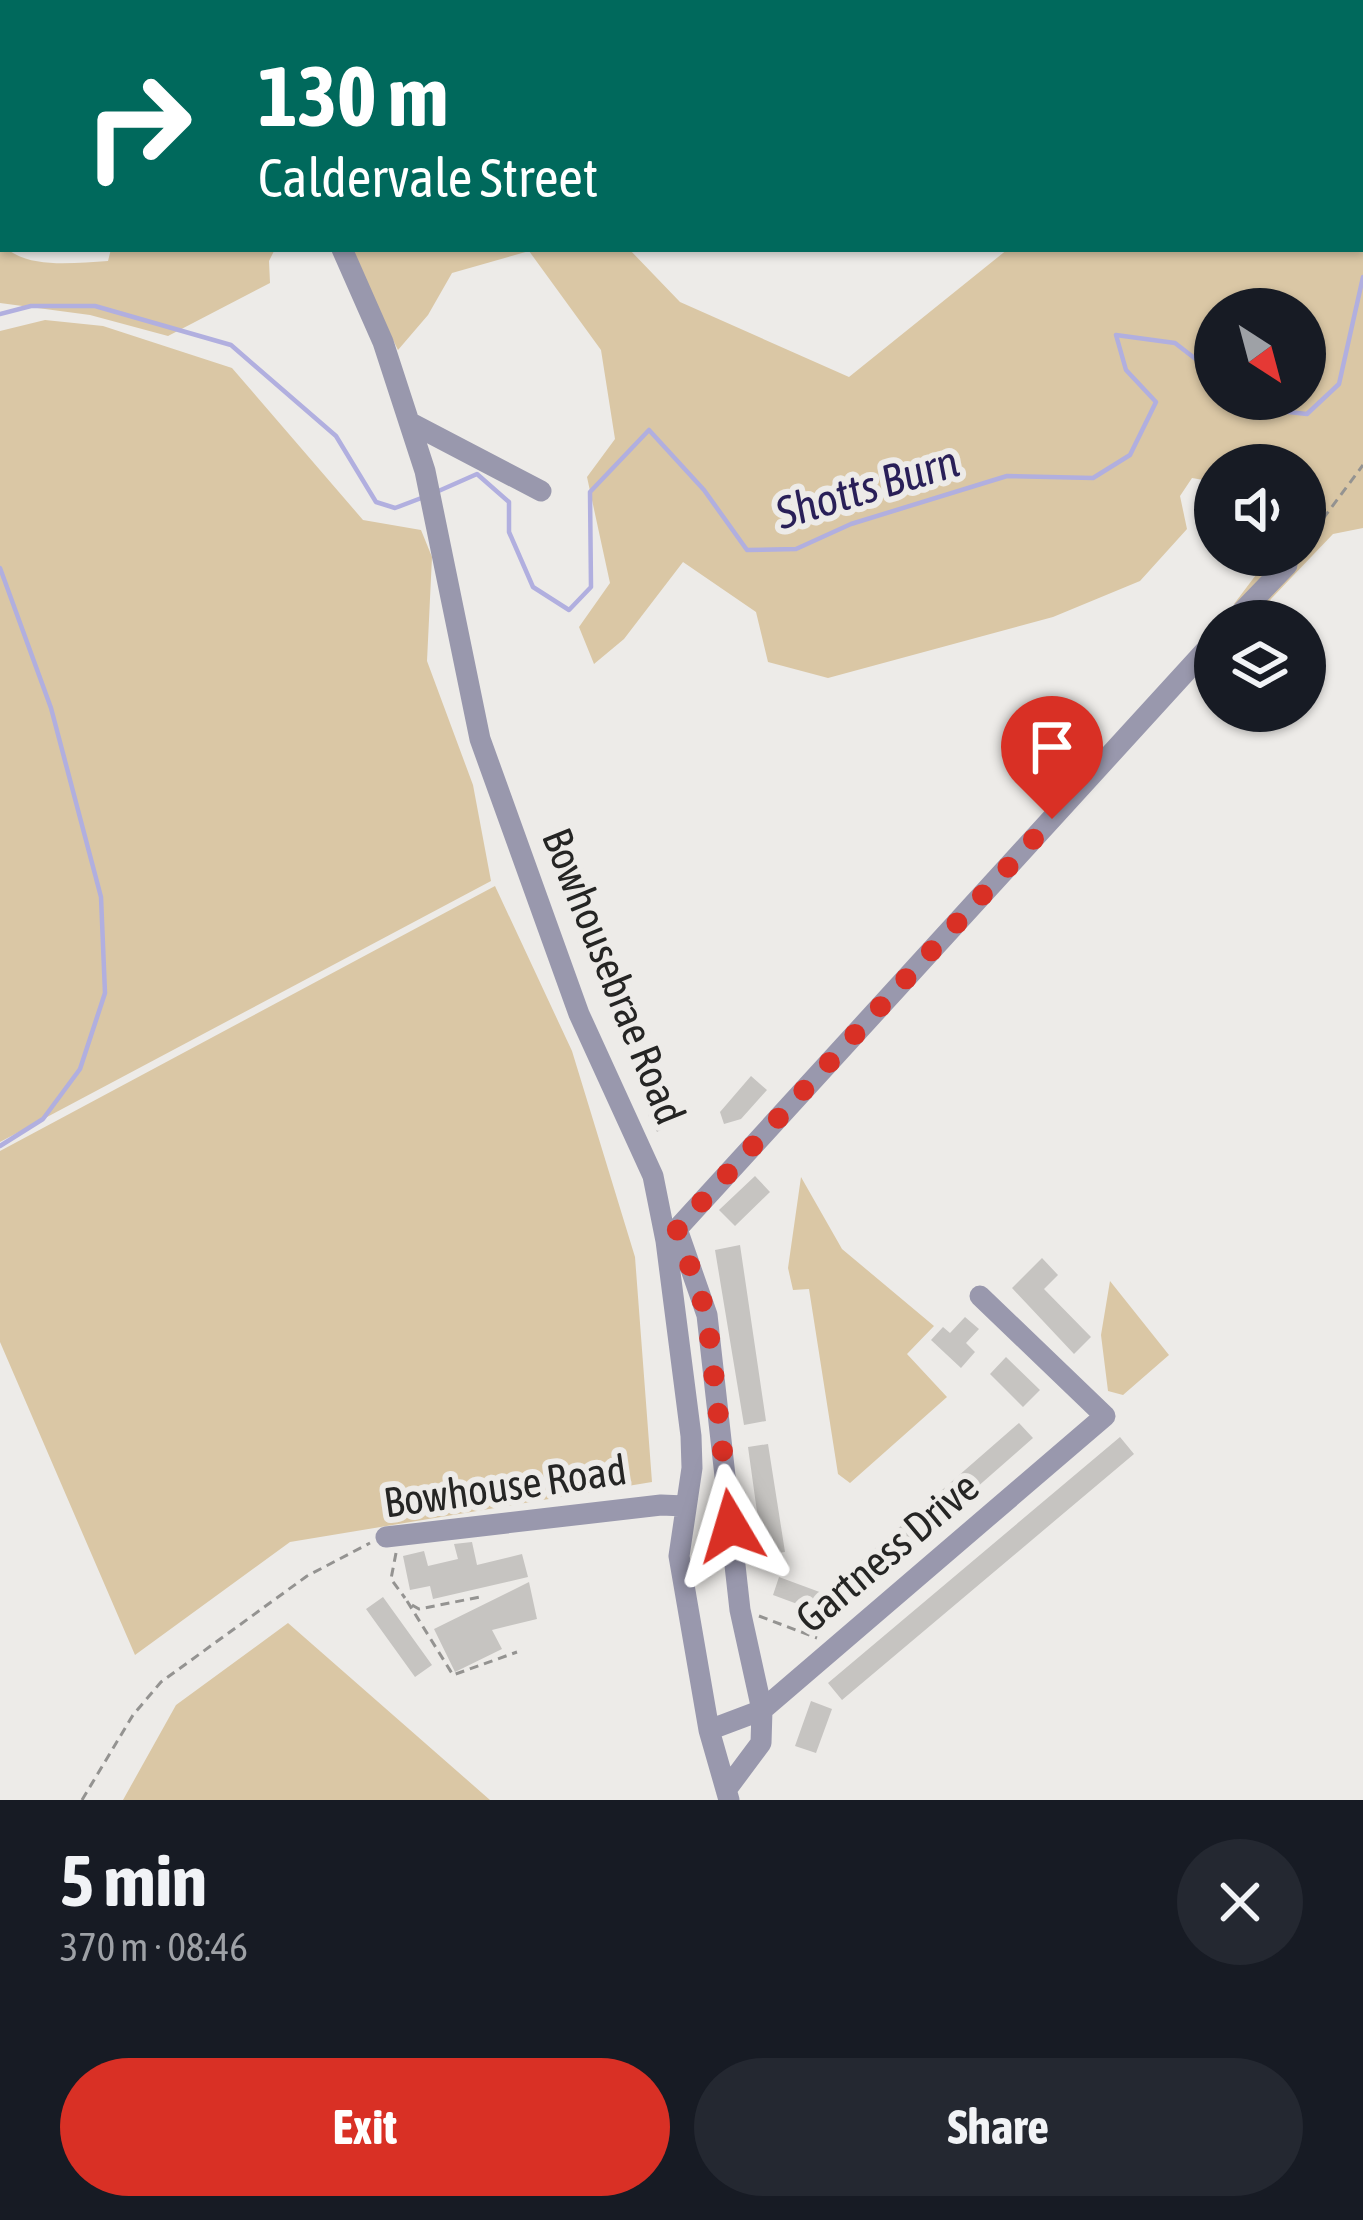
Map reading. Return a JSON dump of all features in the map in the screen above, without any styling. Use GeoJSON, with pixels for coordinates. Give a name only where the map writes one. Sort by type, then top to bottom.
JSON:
{"type":"FeatureCollection","features":[{"type":"Feature","properties":{"kind":"street","name":"Bowhousebrae Road"},"geometry":{"type":"LineString","coordinates":[[343,252],[383,343],[425,470],[480,739],[579,1014],[653,1175],[672,1235],[692,1468],[679,1556],[709,1730],[728,1795]]}},
{"type":"Feature","properties":{"kind":"street"},"geometry":{"type":"LineString","coordinates":[[410,422],[541,491]]}},
{"type":"Feature","properties":{"kind":"street"},"geometry":{"type":"LineString","coordinates":[[1254,600],[1277,576]]}},
{"type":"Feature","properties":{"kind":"street"},"geometry":{"type":"LineString","coordinates":[[728,1795],[761,1742],[762,1710],[740,1610],[707,1315],[672,1235],[1194,663]]}},
{"type":"Feature","properties":{"kind":"street","name":"Gartness Drive"},"geometry":{"type":"LineString","coordinates":[[709,1730],[762,1710],[1106,1416],[980,1296]]}},
{"type":"Feature","properties":{"kind":"street","name":"Bowhouse Road"},"geometry":{"type":"LineString","coordinates":[[386,1537],[685,1506]]}},
{"type":"Feature","properties":{"kind":"path"},"geometry":{"type":"LineString","coordinates":[[1326,515],[1363,465]]}},
{"type":"Feature","properties":{"kind":"path"},"geometry":{"type":"LineString","coordinates":[[411,1534],[394,1556],[391,1579],[453,1676],[517,1652]]}},
{"type":"Feature","properties":{"kind":"path","name":"Bowhouse Road"},"geometry":{"type":"LineString","coordinates":[[82,1800],[133,1715],[160,1682],[307,1576],[347,1552],[386,1537]]}},
{"type":"Feature","properties":{"kind":"path"},"geometry":{"type":"LineString","coordinates":[[407,1600],[419,1609],[480,1597]]}},
{"type":"Feature","properties":{"kind":"path"},"geometry":{"type":"LineString","coordinates":[[740,1610],[836,1645]]}},
{"type":"Feature","properties":{"kind":"shaded area"},"geometry":{"type":"Polygon","coordinates":[[[0,252],[64,263],[108,261],[110,252],[274,252],[270,283],[168,336],[90,315],[0,303],[0,252]]]}},
{"type":"Feature","properties":{"kind":"shaded area"},"geometry":{"type":"Polygon","coordinates":[[[349,252],[526,252],[452,273],[428,315],[398,350],[349,252]]]}},
{"type":"Feature","properties":{"kind":"shaded area"},"geometry":{"type":"Polygon","coordinates":[[[530,252],[632,252],[680,302],[849,377],[1004,252],[1363,252],[1363,528],[1333,534],[1326,541],[1326,444],[1194,444],[1194,478],[1180,496],[1187,529],[1140,581],[1053,617],[828,678],[768,662],[756,612],[683,562],[624,639],[594,664],[579,627],[610,583],[587,477],[615,439],[601,350],[530,252]]]}},
{"type":"Feature","properties":{"kind":"shaded area"},"geometry":{"type":"Polygon","coordinates":[[[45,320],[103,326],[232,368],[363,520],[421,530],[432,557],[427,661],[473,785],[491,881],[0,1142],[0,331],[45,320]]]}},
{"type":"Feature","properties":{"kind":"shaded area"},"geometry":{"type":"Polygon","coordinates":[[[1255,576],[1293,576],[1270,600],[1237,600],[1255,576]]]}},
{"type":"Feature","properties":{"kind":"shaded area"},"geometry":{"type":"Polygon","coordinates":[[[495,886],[572,1051],[635,1257],[652,1482],[290,1542],[135,1655],[0,1342],[0,1151],[495,886]]]}},
{"type":"Feature","properties":{"kind":"shaded area"},"geometry":{"type":"Polygon","coordinates":[[[801,1177],[842,1249],[934,1326],[907,1354],[947,1397],[850,1483],[838,1474],[809,1289],[793,1290],[788,1268],[801,1177]]]}},
{"type":"Feature","properties":{"kind":"shaded area"},"geometry":{"type":"Polygon","coordinates":[[[1110,1281],[1169,1355],[1123,1395],[1108,1391],[1101,1335],[1110,1281]]]}},
{"type":"Feature","properties":{"kind":"shaded area"},"geometry":{"type":"Polygon","coordinates":[[[288,1623],[490,1800],[123,1800],[176,1705],[288,1623]]]}},
{"type":"Feature","properties":{"kind":"building"},"geometry":{"type":"Polygon","coordinates":[[[751,1076],[767,1090],[741,1119],[724,1124],[720,1112],[751,1076]]]}},
{"type":"Feature","properties":{"kind":"building"},"geometry":{"type":"Polygon","coordinates":[[[664,1085],[682,1118],[657,1132],[648,1115],[655,1111],[646,1095],[664,1085]]]}},
{"type":"Feature","properties":{"kind":"building"},"geometry":{"type":"Polygon","coordinates":[[[755,1176],[770,1192],[735,1226],[719,1210],[755,1176]]]}},
{"type":"Feature","properties":{"kind":"building"},"geometry":{"type":"Polygon","coordinates":[[[740,1245],[766,1421],[744,1425],[715,1250],[740,1245]]]}},
{"type":"Feature","properties":{"kind":"building"},"geometry":{"type":"Polygon","coordinates":[[[1042,1258],[1058,1275],[1044,1289],[1091,1337],[1074,1354],[1012,1288],[1042,1258]]]}},
{"type":"Feature","properties":{"kind":"building"},"geometry":{"type":"Polygon","coordinates":[[[965,1317],[979,1329],[966,1343],[975,1352],[961,1368],[931,1340],[943,1327],[950,1333],[965,1317]]]}},
{"type":"Feature","properties":{"kind":"building"},"geometry":{"type":"Polygon","coordinates":[[[1006,1357],[1040,1390],[1023,1407],[990,1374],[1006,1357]]]}},
{"type":"Feature","properties":{"kind":"building"},"geometry":{"type":"Polygon","coordinates":[[[1019,1423],[1033,1438],[854,1595],[840,1579],[1019,1423]]]}},
{"type":"Feature","properties":{"kind":"building"},"geometry":{"type":"Polygon","coordinates":[[[1120,1437],[1134,1454],[842,1700],[828,1683],[1120,1437]]]}},
{"type":"Feature","properties":{"kind":"building"},"geometry":{"type":"Polygon","coordinates":[[[768,1444],[785,1552],[763,1555],[748,1447],[768,1444]]]}},
{"type":"Feature","properties":{"kind":"building"},"geometry":{"type":"Polygon","coordinates":[[[472,1542],[477,1565],[522,1554],[528,1577],[433,1599],[430,1586],[410,1590],[403,1556],[424,1551],[428,1566],[458,1559],[454,1544],[472,1542]]]}},
{"type":"Feature","properties":{"kind":"building"},"geometry":{"type":"Polygon","coordinates":[[[779,1577],[825,1594],[819,1612],[773,1595],[779,1577]]]}},
{"type":"Feature","properties":{"kind":"building"},"geometry":{"type":"Polygon","coordinates":[[[529,1582],[537,1619],[492,1630],[502,1649],[455,1672],[434,1629],[529,1582]]]}},
{"type":"Feature","properties":{"kind":"building"},"geometry":{"type":"Polygon","coordinates":[[[383,1597],[432,1665],[415,1677],[366,1609],[383,1597]]]}},
{"type":"Feature","properties":{"kind":"building"},"geometry":{"type":"Polygon","coordinates":[[[811,1701],[832,1709],[816,1753],[795,1746],[811,1701]]]}},
{"type":"Feature","properties":{"kind":"waterway","name":"Shotts Burn"},"geometry":{"type":"LineString","coordinates":[[1326,396],[1339,384],[1363,277]]}},
{"type":"Feature","properties":{"kind":"waterway","name":"Shotts Burn"},"geometry":{"type":"LineString","coordinates":[[0,314],[31,306],[95,306],[231,345],[336,436],[376,502],[395,508],[424,497]]}},
{"type":"Feature","properties":{"kind":"waterway","name":"Shotts Burn"},"geometry":{"type":"LineString","coordinates":[[434,493],[477,474],[509,502],[509,532],[533,587],[569,610],[591,587],[590,492],[649,430],[704,490],[747,550],[796,549],[851,524],[1007,476],[1093,478],[1130,455],[1156,402],[1126,370],[1116,335],[1175,343],[1194,358]]}},
{"type":"Feature","properties":{"kind":"waterway"},"geometry":{"type":"LineString","coordinates":[[0,568],[51,708],[101,897],[105,993],[80,1069],[43,1119],[0,1146]]}},
{"type":"Feature","properties":{"kind":"route"},"geometry":{"type":"LineString","coordinates":[[731,1526],[707,1315],[677,1229],[1052,819]]}}]}
